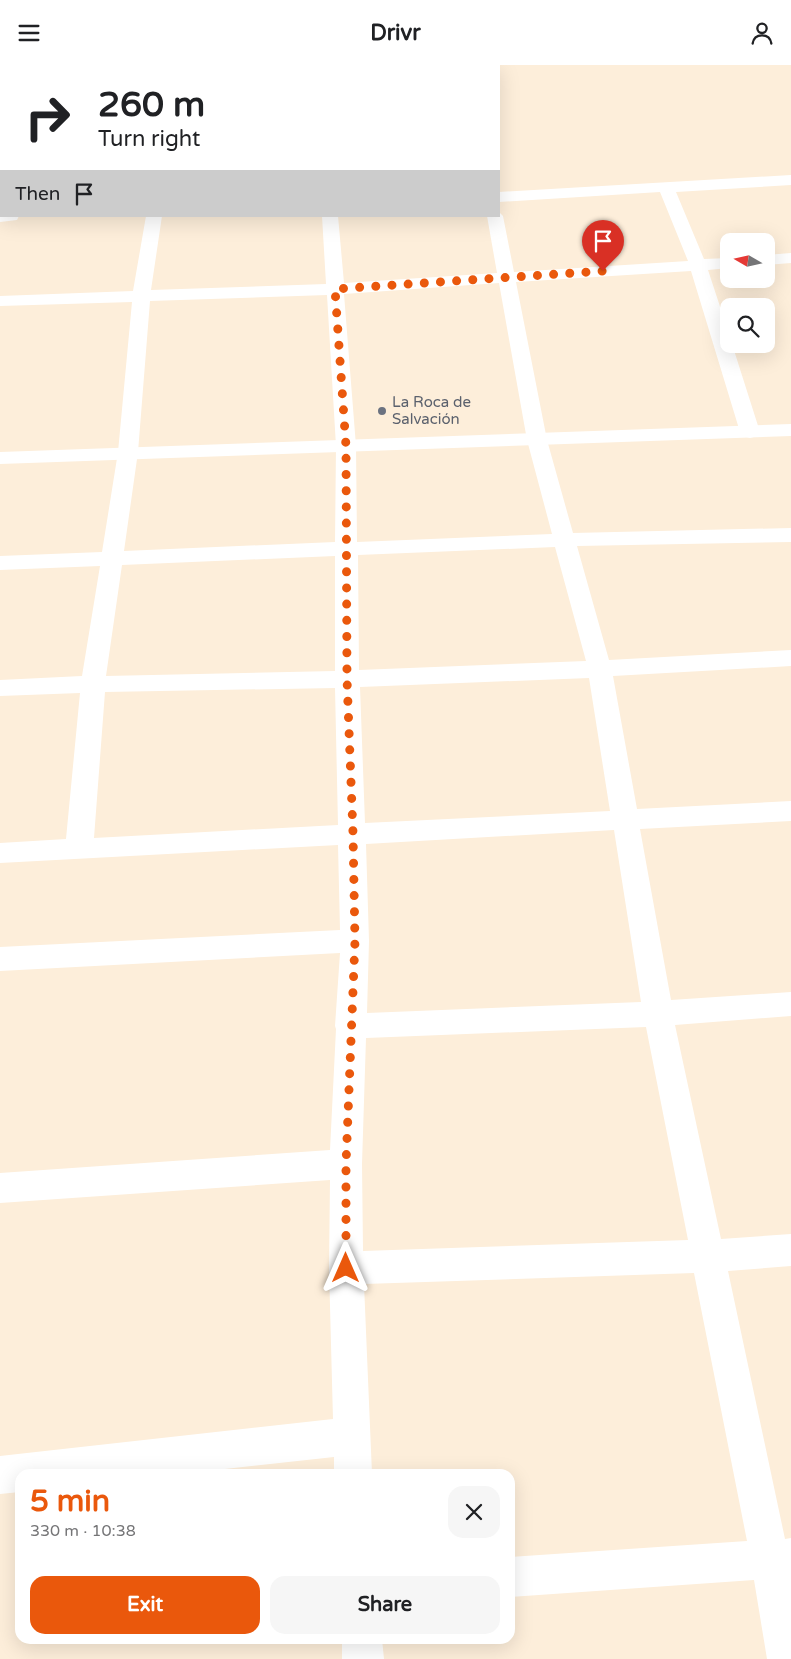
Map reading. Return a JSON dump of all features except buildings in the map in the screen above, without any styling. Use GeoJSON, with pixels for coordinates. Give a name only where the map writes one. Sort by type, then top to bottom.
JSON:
{"type":"FeatureCollection","features":[{"type":"Feature","properties":{"kind":"street"},"geometry":{"type":"LineString","coordinates":[[500,197],[791,180]]}},
{"type":"Feature","properties":{"kind":"street"},"geometry":{"type":"LineString","coordinates":[[666,187],[698,265],[750,431]]}},
{"type":"Feature","properties":{"kind":"street"},"geometry":{"type":"LineString","coordinates":[[79,850],[93,683],[128,452],[141,297],[154,217]]}},
{"type":"Feature","properties":{"kind":"street"},"geometry":{"type":"LineString","coordinates":[[330,217],[346,446],[347,679],[355,941],[350,1026],[346,1164],[346,1268],[353,1469]]}},
{"type":"Feature","properties":{"kind":"street"},"geometry":{"type":"LineString","coordinates":[[495,217],[508,276],[537,440],[600,670],[658,1014],[708,1256],[780,1558],[788,1659]]}},
{"type":"Feature","properties":{"kind":"street"},"geometry":{"type":"LineString","coordinates":[[775,259],[791,258]]}},
{"type":"Feature","properties":{"kind":"street"},"geometry":{"type":"LineString","coordinates":[[0,301],[335,289],[508,276],[720,264]]}},
{"type":"Feature","properties":{"kind":"street"},"geometry":{"type":"LineString","coordinates":[[0,458],[791,430]]}},
{"type":"Feature","properties":{"kind":"street"},"geometry":{"type":"LineString","coordinates":[[0,563],[565,541],[791,535]]}},
{"type":"Feature","properties":{"kind":"street"},"geometry":{"type":"LineString","coordinates":[[0,688],[93,683],[347,679],[600,670],[791,658]]}},
{"type":"Feature","properties":{"kind":"street"},"geometry":{"type":"LineString","coordinates":[[0,853],[791,811]]}},
{"type":"Feature","properties":{"kind":"street"},"geometry":{"type":"LineString","coordinates":[[0,959],[355,941]]}},
{"type":"Feature","properties":{"kind":"street"},"geometry":{"type":"LineString","coordinates":[[350,1026],[658,1014],[791,1004]]}},
{"type":"Feature","properties":{"kind":"street"},"geometry":{"type":"LineString","coordinates":[[0,1188],[346,1164]]}},
{"type":"Feature","properties":{"kind":"street"},"geometry":{"type":"LineString","coordinates":[[346,1268],[708,1256],[791,1250]]}},
{"type":"Feature","properties":{"kind":"street"},"geometry":{"type":"LineString","coordinates":[[54,1469],[351,1436]]}},
{"type":"Feature","properties":{"kind":"street"},"geometry":{"type":"LineString","coordinates":[[0,1475],[15,1473]]}},
{"type":"Feature","properties":{"kind":"street"},"geometry":{"type":"LineString","coordinates":[[515,1577],[780,1558]]}},
{"type":"Feature","properties":{"kind":"street"},"geometry":{"type":"LineString","coordinates":[[362,1644],[362,1659]]}},
{"type":"Feature","properties":{"kind":"place","name":"La Roca de Salvación"},"geometry":{"type":"Point","coordinates":[382,411]}},
{"type":"Feature","properties":{"kind":"route"},"geometry":{"type":"LineString","coordinates":[[346,1268],[346,1164],[350,1026],[355,941],[347,679],[346,446],[335,289],[603,271]]}}]}
